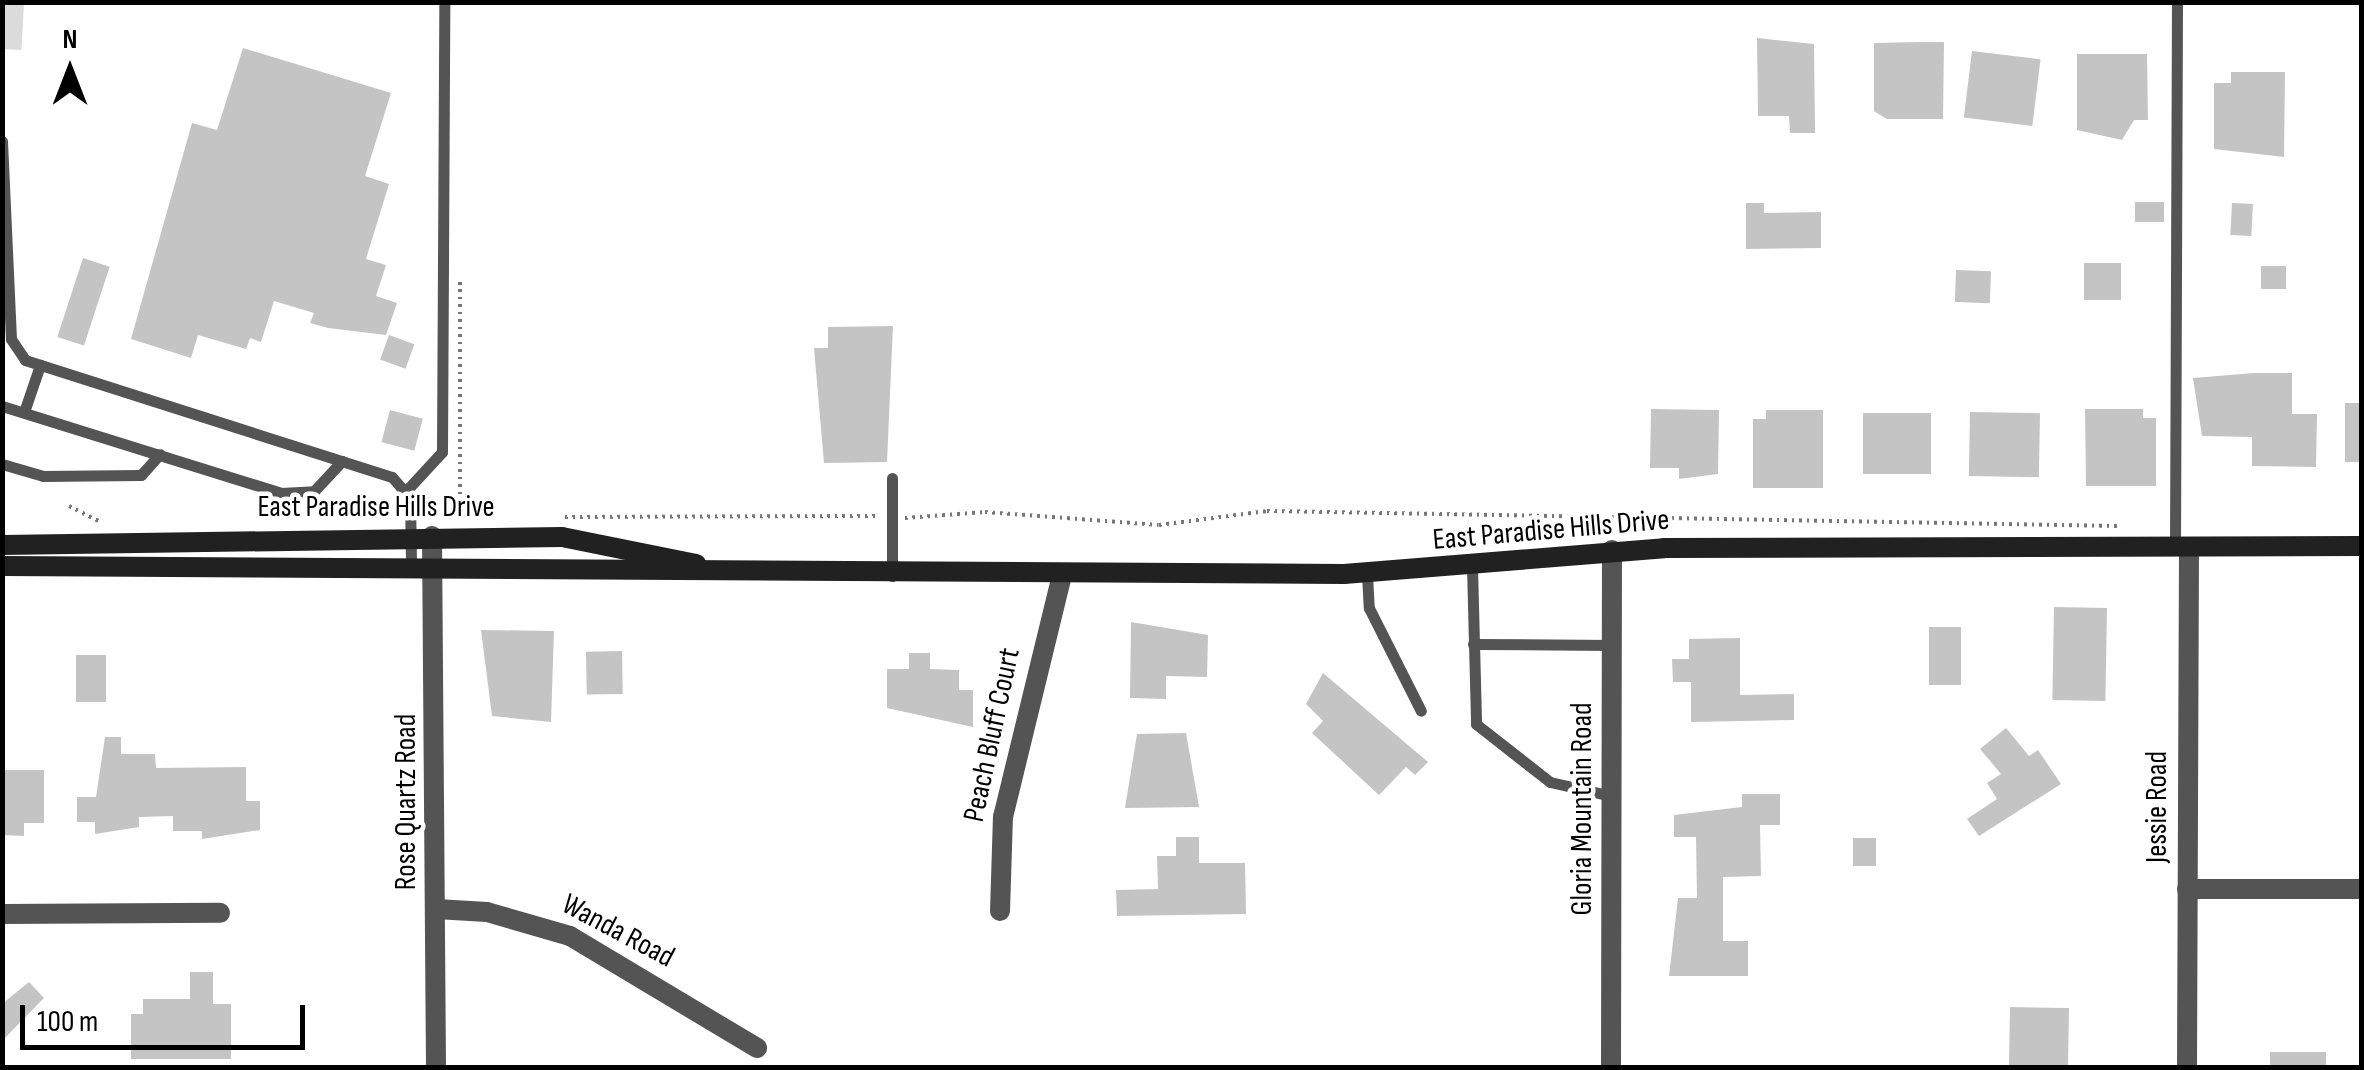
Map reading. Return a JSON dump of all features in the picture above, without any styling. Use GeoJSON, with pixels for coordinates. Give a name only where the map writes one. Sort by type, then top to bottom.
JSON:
{"type":"FeatureCollection","features":[{"type":"Feature","properties":{"kind":"main road","name":"East Paradise Hills Drive"},"geometry":{"type":"LineString","coordinates":[[2,544],[124,536],[584,538],[747,575]]}},
{"type":"Feature","properties":{"kind":"main road","name":"East Paradise Hills Drive"},"geometry":{"type":"LineString","coordinates":[[2,566],[433,565],[892,576],[1366,574],[1472,567],[1612,550],[2362,546]]}},
{"type":"Feature","properties":{"kind":"street","name":"Rose Quartz Road"},"geometry":{"type":"LineString","coordinates":[[432,536],[436,1068]]}},
{"type":"Feature","properties":{"kind":"street","name":"Jessie Road"},"geometry":{"type":"LineString","coordinates":[[2182,547],[2187,1068]]}},
{"type":"Feature","properties":{"kind":"street","name":"Gloria Mountain Road"},"geometry":{"type":"LineString","coordinates":[[1612,550],[1612,1068]]}},
{"type":"Feature","properties":{"kind":"street","name":"Peach Bluff Court"},"geometry":{"type":"LineString","coordinates":[[1000,911],[1003,817],[1062,574]]}},
{"type":"Feature","properties":{"kind":"street"},"geometry":{"type":"LineString","coordinates":[[2187,889],[2362,888]]}},
{"type":"Feature","properties":{"kind":"street","name":"Wanda Road"},"geometry":{"type":"LineString","coordinates":[[436,910],[487,912],[570,936],[757,1048]]}},
{"type":"Feature","properties":{"kind":"street"},"geometry":{"type":"LineString","coordinates":[[2,914],[220,913]]}},
{"type":"Feature","properties":{"kind":"lane"},"geometry":{"type":"LineString","coordinates":[[406,491],[442,452],[444,2]]}},
{"type":"Feature","properties":{"kind":"lane"},"geometry":{"type":"LineString","coordinates":[[2177,2],[2182,547]]}},
{"type":"Feature","properties":{"kind":"lane"},"geometry":{"type":"LineString","coordinates":[[2,141],[11,339],[40,365],[392,477],[406,491],[410,565]]}},
{"type":"Feature","properties":{"kind":"lane"},"geometry":{"type":"LineString","coordinates":[[24,412],[40,365]]}},
{"type":"Feature","properties":{"kind":"lane"},"geometry":{"type":"LineString","coordinates":[[2,406],[297,495],[314,491],[342,461]]}},
{"type":"Feature","properties":{"kind":"lane"},"geometry":{"type":"LineString","coordinates":[[2,464],[43,476],[141,475],[160,454]]}},
{"type":"Feature","properties":{"kind":"lane"},"geometry":{"type":"LineString","coordinates":[[892,478],[892,576]]}},
{"type":"Feature","properties":{"kind":"lane"},"geometry":{"type":"LineString","coordinates":[[1472,567],[1473,644],[1481,731],[1550,782],[1612,796]]}},
{"type":"Feature","properties":{"kind":"lane"},"geometry":{"type":"LineString","coordinates":[[1366,574],[1369,608],[1421,711]]}},
{"type":"Feature","properties":{"kind":"lane"},"geometry":{"type":"LineString","coordinates":[[1473,644],[1612,644]]}},
{"type":"Feature","properties":{"kind":"path"},"geometry":{"type":"LineString","coordinates":[[69,506],[124,536]]}},
{"type":"Feature","properties":{"kind":"path"},"geometry":{"type":"LineString","coordinates":[[560,517],[892,517],[985,512],[1158,525],[1268,511],[2139,526]]}},
{"type":"Feature","properties":{"kind":"path"},"geometry":{"type":"LineString","coordinates":[[460,518],[476,518]]}},
{"type":"Feature","properties":{"kind":"shaded area"},"geometry":{"type":"Polygon","coordinates":[[[3,2],[24,3],[22,50],[2,49],[3,2]]]}},
{"type":"Feature","properties":{"kind":"building"},"geometry":{"type":"Polygon","coordinates":[[[1757,38],[1814,44],[1815,133],[1790,133],[1789,116],[1758,116],[1757,38]]]}},
{"type":"Feature","properties":{"kind":"building"},"geometry":{"type":"Polygon","coordinates":[[[1944,42],[1943,119],[1887,119],[1874,111],[1874,43],[1944,42]]]}},
{"type":"Feature","properties":{"kind":"building"},"geometry":{"type":"Polygon","coordinates":[[[243,48],[391,93],[365,176],[389,184],[366,259],[386,265],[376,296],[397,303],[386,335],[310,323],[314,313],[274,301],[261,342],[250,338],[246,349],[198,335],[191,358],[131,339],[192,123],[217,130],[243,48]]]}},
{"type":"Feature","properties":{"kind":"building"},"geometry":{"type":"Polygon","coordinates":[[[1972,51],[2040,59],[2032,126],[1964,118],[1972,51]]]}},
{"type":"Feature","properties":{"kind":"building"},"geometry":{"type":"Polygon","coordinates":[[[2077,54],[2147,54],[2148,120],[2134,120],[2122,140],[2077,130],[2077,54]]]}},
{"type":"Feature","properties":{"kind":"building"},"geometry":{"type":"Polygon","coordinates":[[[2231,72],[2285,72],[2284,157],[2214,149],[2214,83],[2231,83],[2231,72]]]}},
{"type":"Feature","properties":{"kind":"building"},"geometry":{"type":"Polygon","coordinates":[[[2135,202],[2164,202],[2164,222],[2135,222],[2135,202]]]}},
{"type":"Feature","properties":{"kind":"building"},"geometry":{"type":"Polygon","coordinates":[[[1746,203],[1764,203],[1764,213],[1821,212],[1821,248],[1746,249],[1746,203]]]}},
{"type":"Feature","properties":{"kind":"building"},"geometry":{"type":"Polygon","coordinates":[[[2232,203],[2253,204],[2251,236],[2230,235],[2232,203]]]}},
{"type":"Feature","properties":{"kind":"building"},"geometry":{"type":"Polygon","coordinates":[[[83,258],[110,267],[84,346],[57,337],[83,258]]]}},
{"type":"Feature","properties":{"kind":"building"},"geometry":{"type":"Polygon","coordinates":[[[2084,263],[2121,263],[2121,300],[2084,300],[2084,263]]]}},
{"type":"Feature","properties":{"kind":"building"},"geometry":{"type":"Polygon","coordinates":[[[2261,266],[2286,266],[2286,289],[2261,289],[2261,266]]]}},
{"type":"Feature","properties":{"kind":"building"},"geometry":{"type":"Polygon","coordinates":[[[1956,270],[1991,271],[1990,303],[1955,302],[1956,270]]]}},
{"type":"Feature","properties":{"kind":"building"},"geometry":{"type":"Polygon","coordinates":[[[893,326],[887,462],[824,463],[814,348],[828,348],[828,327],[893,326]]]}},
{"type":"Feature","properties":{"kind":"building"},"geometry":{"type":"Polygon","coordinates":[[[389,335],[414,344],[405,369],[380,359],[389,335]]]}},
{"type":"Feature","properties":{"kind":"building"},"geometry":{"type":"Polygon","coordinates":[[[2292,373],[2292,414],[2317,414],[2316,467],[2252,466],[2252,437],[2202,436],[2193,378],[2292,373]]]}},
{"type":"Feature","properties":{"kind":"building"},"geometry":{"type":"Polygon","coordinates":[[[2345,403],[2362,403],[2362,462],[2345,462],[2345,403]]]}},
{"type":"Feature","properties":{"kind":"building"},"geometry":{"type":"Polygon","coordinates":[[[1651,409],[1719,410],[1718,474],[1679,479],[1679,468],[1650,468],[1651,409]]]}},
{"type":"Feature","properties":{"kind":"building"},"geometry":{"type":"Polygon","coordinates":[[[2085,409],[2143,409],[2143,418],[2156,418],[2156,486],[2086,486],[2085,409]]]}},
{"type":"Feature","properties":{"kind":"building"},"geometry":{"type":"Polygon","coordinates":[[[390,410],[423,419],[414,451],[381,442],[390,410]]]}},
{"type":"Feature","properties":{"kind":"building"},"geometry":{"type":"Polygon","coordinates":[[[1766,410],[1823,410],[1823,488],[1753,488],[1753,419],[1766,419],[1766,410]]]}},
{"type":"Feature","properties":{"kind":"building"},"geometry":{"type":"Polygon","coordinates":[[[1970,412],[2040,413],[2039,477],[1969,476],[1970,412]]]}},
{"type":"Feature","properties":{"kind":"building"},"geometry":{"type":"Polygon","coordinates":[[[1863,413],[1931,413],[1931,474],[1863,474],[1863,413]]]}},
{"type":"Feature","properties":{"kind":"building"},"geometry":{"type":"Polygon","coordinates":[[[2054,607],[2107,608],[2105,701],[2052,700],[2054,607]]]}},
{"type":"Feature","properties":{"kind":"building"},"geometry":{"type":"Polygon","coordinates":[[[1131,622],[1208,635],[1207,677],[1166,676],[1166,699],[1130,698],[1131,622]]]}},
{"type":"Feature","properties":{"kind":"building"},"geometry":{"type":"Polygon","coordinates":[[[1929,627],[1961,627],[1961,685],[1929,685],[1929,627]]]}},
{"type":"Feature","properties":{"kind":"building"},"geometry":{"type":"Polygon","coordinates":[[[481,630],[554,631],[551,722],[492,716],[481,630]]]}},
{"type":"Feature","properties":{"kind":"building"},"geometry":{"type":"Polygon","coordinates":[[[1740,638],[1740,695],[1794,694],[1794,720],[1691,722],[1691,682],[1673,682],[1672,659],[1689,659],[1689,639],[1740,638]]]}},
{"type":"Feature","properties":{"kind":"building"},"geometry":{"type":"Polygon","coordinates":[[[622,651],[623,694],[587,695],[586,652],[622,651]]]}},
{"type":"Feature","properties":{"kind":"building"},"geometry":{"type":"Polygon","coordinates":[[[909,653],[930,653],[930,669],[959,670],[959,690],[973,690],[973,727],[887,708],[887,669],[909,669],[909,653]]]}},
{"type":"Feature","properties":{"kind":"building"},"geometry":{"type":"Polygon","coordinates":[[[76,655],[106,655],[106,702],[76,702],[76,655]]]}},
{"type":"Feature","properties":{"kind":"building"},"geometry":{"type":"Polygon","coordinates":[[[1323,673],[1428,762],[1415,775],[1406,767],[1379,795],[1312,733],[1323,721],[1306,704],[1323,673]]]}},
{"type":"Feature","properties":{"kind":"building"},"geometry":{"type":"Polygon","coordinates":[[[2006,728],[2029,756],[2038,750],[2061,784],[1979,836],[1967,819],[1997,799],[1987,783],[2001,774],[1980,749],[2006,728]]]}},
{"type":"Feature","properties":{"kind":"building"},"geometry":{"type":"Polygon","coordinates":[[[1186,733],[1199,807],[1125,808],[1137,734],[1186,733]]]}},
{"type":"Feature","properties":{"kind":"building"},"geometry":{"type":"Polygon","coordinates":[[[105,737],[121,737],[121,754],[155,754],[156,768],[246,767],[246,801],[260,801],[260,830],[202,839],[202,831],[173,831],[173,816],[139,817],[139,827],[95,834],[95,822],[77,822],[77,797],[96,797],[105,737]]]}},
{"type":"Feature","properties":{"kind":"building"},"geometry":{"type":"Polygon","coordinates":[[[2,770],[44,770],[44,823],[24,823],[24,836],[2,835],[2,770]]]}},
{"type":"Feature","properties":{"kind":"building"},"geometry":{"type":"Polygon","coordinates":[[[1742,794],[1780,794],[1780,825],[1760,825],[1761,876],[1723,877],[1723,941],[1748,941],[1748,976],[1669,976],[1678,898],[1697,898],[1696,837],[1674,837],[1674,815],[1742,807],[1742,794]]]}},
{"type":"Feature","properties":{"kind":"building"},"geometry":{"type":"Polygon","coordinates":[[[1176,837],[1199,837],[1199,863],[1245,863],[1246,914],[1117,916],[1116,890],[1158,889],[1157,856],[1176,856],[1176,837]]]}},
{"type":"Feature","properties":{"kind":"building"},"geometry":{"type":"Polygon","coordinates":[[[1853,838],[1876,838],[1876,866],[1853,866],[1853,838]]]}},
{"type":"Feature","properties":{"kind":"building"},"geometry":{"type":"Polygon","coordinates":[[[190,972],[213,972],[213,1004],[231,1004],[231,1059],[131,1059],[131,1014],[143,1014],[143,999],[190,999],[190,972]]]}},
{"type":"Feature","properties":{"kind":"building"},"geometry":{"type":"Polygon","coordinates":[[[29,982],[44,998],[2,1041],[2,1004],[29,982]]]}},
{"type":"Feature","properties":{"kind":"building"},"geometry":{"type":"Polygon","coordinates":[[[2010,1007],[2069,1008],[2068,1068],[2009,1068],[2010,1007]]]}},
{"type":"Feature","properties":{"kind":"building"},"geometry":{"type":"Polygon","coordinates":[[[2270,1052],[2326,1052],[2326,1068],[2270,1068],[2270,1052]]]}}]}
